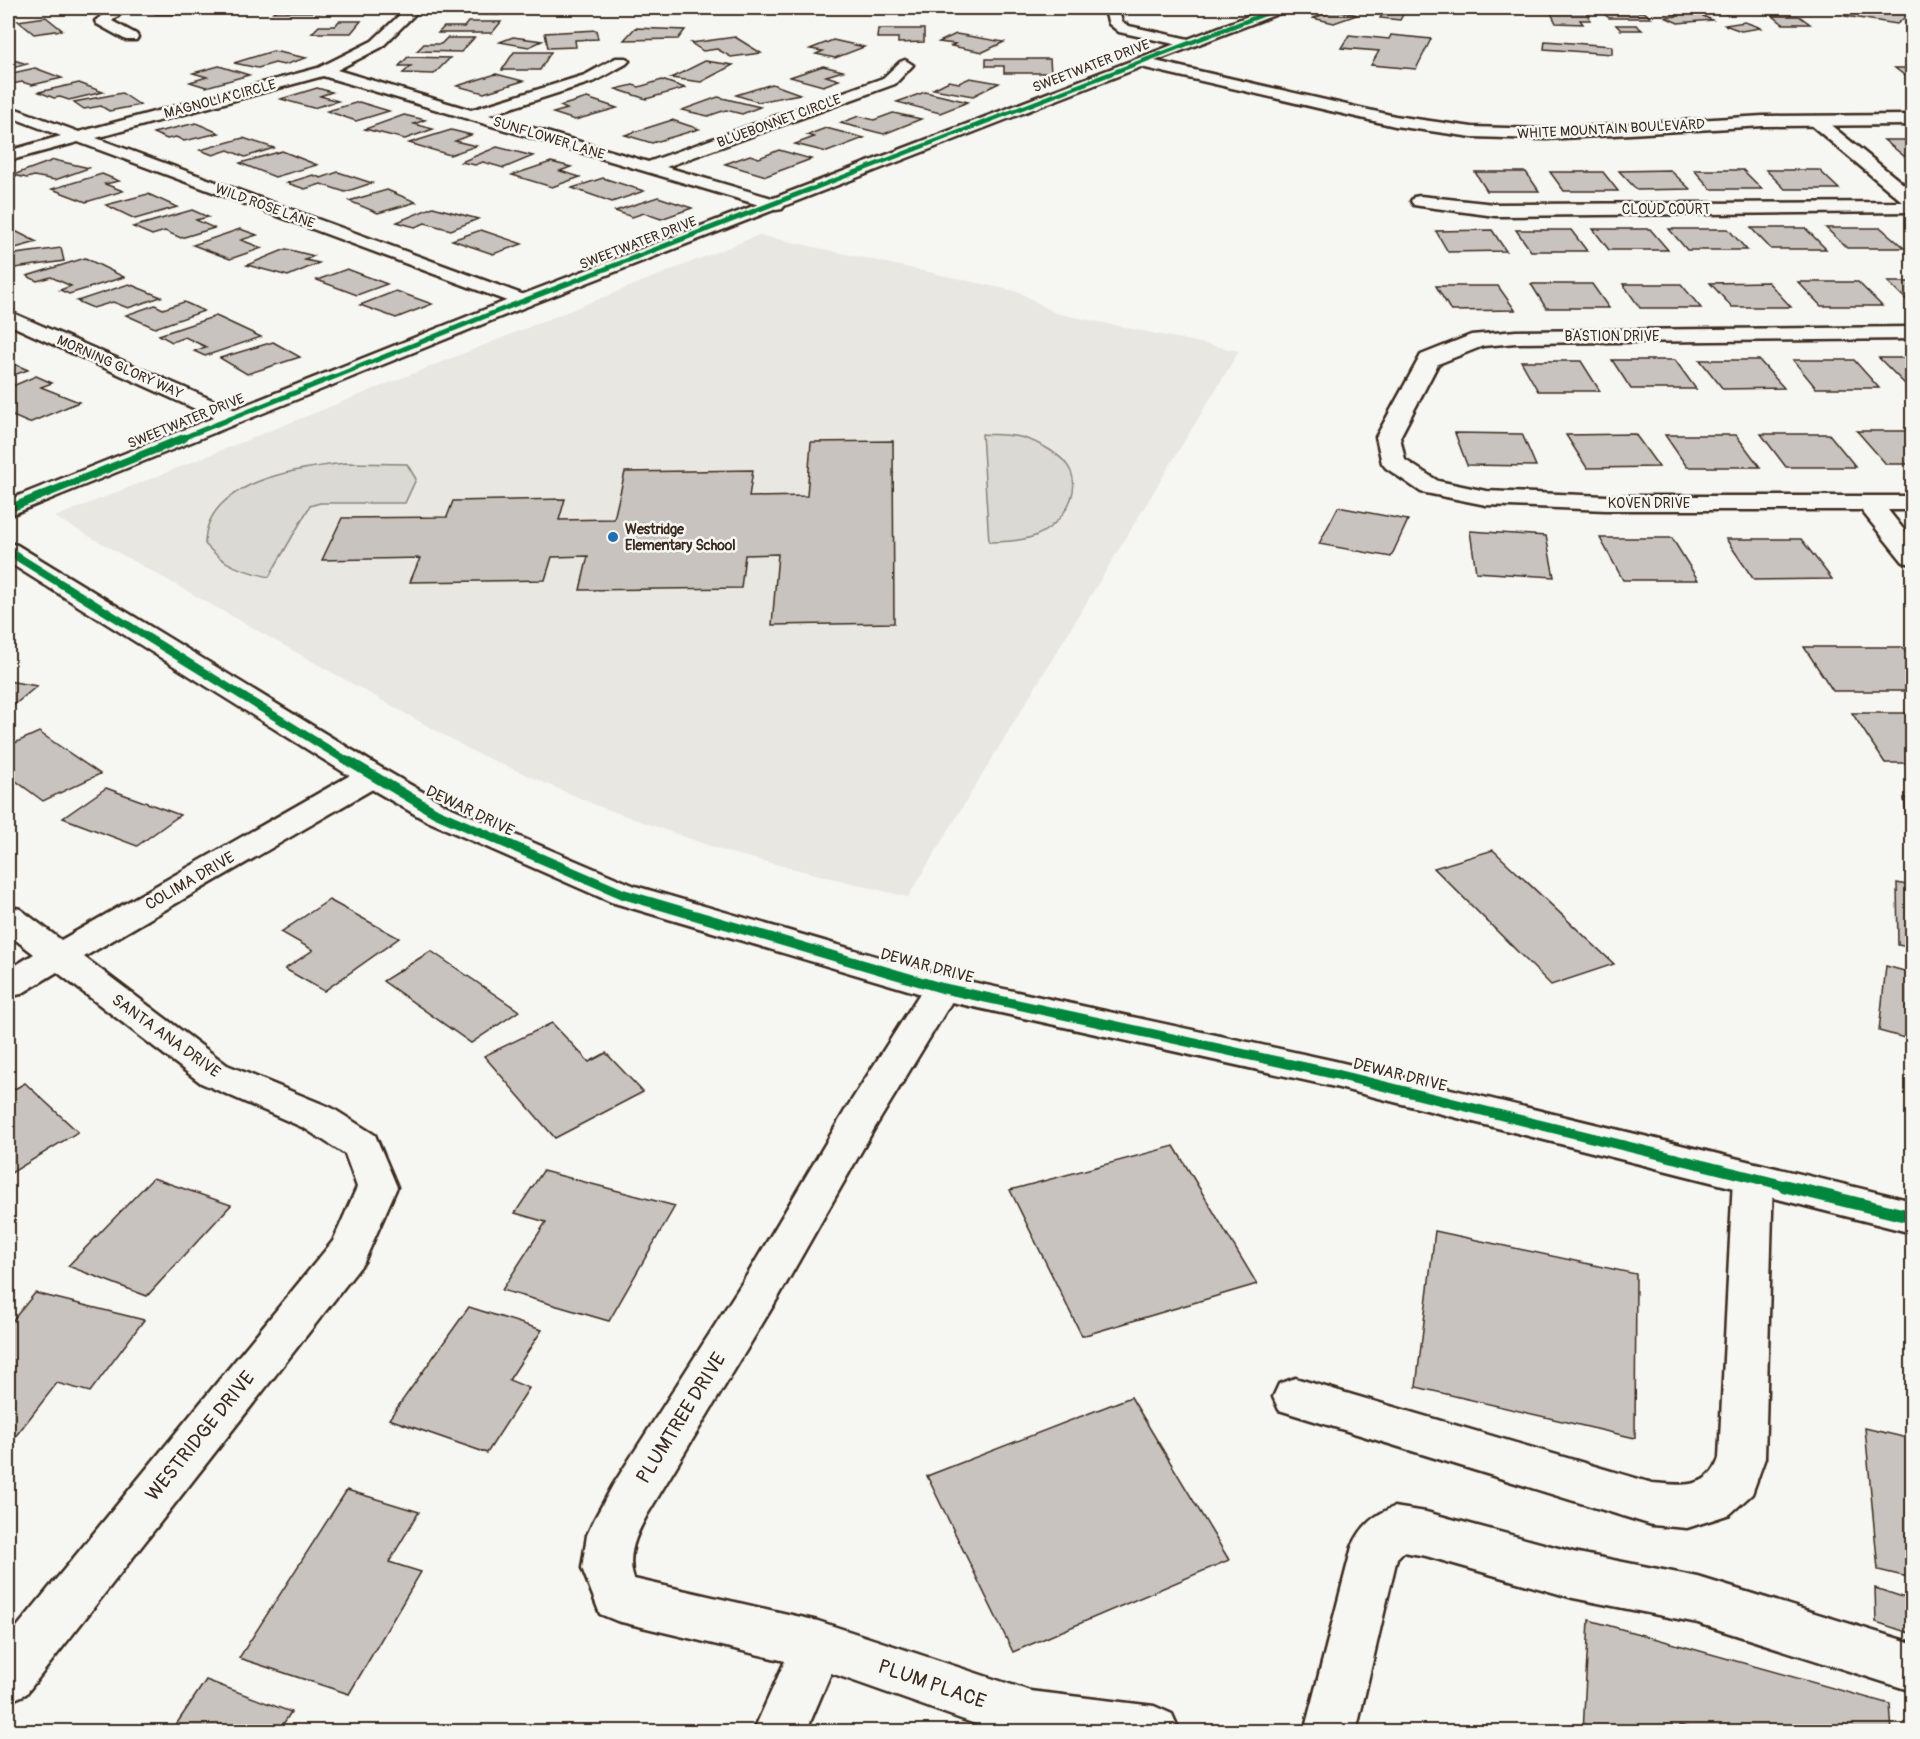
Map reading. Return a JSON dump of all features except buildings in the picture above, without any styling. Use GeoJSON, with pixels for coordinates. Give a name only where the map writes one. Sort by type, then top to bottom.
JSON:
{"type":"FeatureCollection","features":[{"type":"Feature","properties":{"kind":"street"},"geometry":{"type":"LineString","coordinates":[[120,8],[102,21],[131,37]]}},
{"type":"Feature","properties":{"kind":"street","name":"MAGNOLIA CIRCLE"},"geometry":{"type":"LineString","coordinates":[[8,156],[323,71],[377,44],[414,8]]}},
{"type":"Feature","properties":{"kind":"street"},"geometry":{"type":"LineString","coordinates":[[1112,8],[1116,24],[1124,29],[1188,43]]}},
{"type":"Feature","properties":{"kind":"street","name":"SWEETWATER DRIVE"},"geometry":{"type":"LineString","coordinates":[[8,509],[523,301],[1280,8]]}},
{"type":"Feature","properties":{"kind":"street"},"geometry":{"type":"LineString","coordinates":[[471,115],[590,78],[621,61]]}},
{"type":"Feature","properties":{"kind":"street","name":"WHITE MOUNTAIN BOULEVARD"},"geometry":{"type":"LineString","coordinates":[[1138,62],[1395,121],[1472,132],[1547,134],[1721,123],[1912,120]]}},
{"type":"Feature","properties":{"kind":"street","name":"BLUEBONNET CIRCLE"},"geometry":{"type":"LineString","coordinates":[[647,168],[889,81],[905,65]]}},
{"type":"Feature","properties":{"kind":"street","name":"SUNFLOWER LANE"},"geometry":{"type":"LineString","coordinates":[[323,71],[776,205]]}},
{"type":"Feature","properties":{"kind":"street","name":"WILD ROSE LANE"},"geometry":{"type":"LineString","coordinates":[[8,111],[523,301]]}},
{"type":"Feature","properties":{"kind":"street"},"geometry":{"type":"LineString","coordinates":[[1816,121],[1912,200]]}},
{"type":"Feature","properties":{"kind":"street","name":"CLOUD COURT"},"geometry":{"type":"LineString","coordinates":[[1420,201],[1495,210],[1912,207]]}},
{"type":"Feature","properties":{"kind":"street","name":"MORNING GLORY WAY"},"geometry":{"type":"LineString","coordinates":[[8,317],[232,417]]}},
{"type":"Feature","properties":{"kind":"street","name":"BASTION DRIVE"},"geometry":{"type":"LineString","coordinates":[[1394,464],[1388,437],[1429,360],[1479,340],[1516,336],[1912,333]]}},
{"type":"Feature","properties":{"kind":"street","name":"KOVEN DRIVE"},"geometry":{"type":"LineString","coordinates":[[1394,464],[1430,487],[1486,498],[1606,503],[1912,503]]}},
{"type":"Feature","properties":{"kind":"street"},"geometry":{"type":"LineString","coordinates":[[1868,503],[1912,556]]}},
{"type":"Feature","properties":{"kind":"street","name":"DEWAR DRIVE"},"geometry":{"type":"LineString","coordinates":[[8,551],[372,776],[436,813],[623,894],[942,988],[1335,1074],[1912,1217]]}},
{"type":"Feature","properties":{"kind":"street","name":"COLIMA DRIVE"},"geometry":{"type":"LineString","coordinates":[[8,985],[372,776]]}},
{"type":"Feature","properties":{"kind":"street","name":"SANTA ANA DRIVE"},"geometry":{"type":"LineString","coordinates":[[8,917],[214,1074],[318,1118],[361,1145],[377,1186]]}},
{"type":"Feature","properties":{"kind":"street","name":"PLUMTREE DRIVE"},"geometry":{"type":"LineString","coordinates":[[818,1645],[617,1598],[606,1568],[611,1535],[630,1500],[764,1284],[860,1119],[942,988]]}},
{"type":"Feature","properties":{"kind":"street"},"geometry":{"type":"LineString","coordinates":[[1294,1397],[1652,1504],[1687,1507],[1713,1499],[1736,1479],[1742,1458],[1753,1178]]}},
{"type":"Feature","properties":{"kind":"street","name":"WESTRIDGE DRIVE"},"geometry":{"type":"LineString","coordinates":[[8,1677],[349,1250],[377,1186]]}},
{"type":"Feature","properties":{"kind":"street"},"geometry":{"type":"LineString","coordinates":[[1330,1731],[1376,1546],[1394,1530],[1426,1534],[1573,1575],[1698,1600],[1912,1667]]}},
{"type":"Feature","properties":{"kind":"street"},"geometry":{"type":"LineString","coordinates":[[779,1731],[818,1645]]}},
{"type":"Feature","properties":{"kind":"street","name":"PLUM PLACE"},"geometry":{"type":"LineString","coordinates":[[818,1645],[1030,1717],[1154,1731]]}},
{"type":"Feature","properties":{"kind":"shaded area"},"geometry":{"type":"Polygon","coordinates":[[[759,235],[1019,292],[1055,313],[1239,351],[908,897],[727,852],[598,806],[476,753],[55,517],[759,235]]]}},
{"type":"Feature","properties":{"kind":"shaded area"},"geometry":{"type":"Polygon","coordinates":[[[982,434],[1024,438],[1045,447],[1064,461],[1071,472],[1072,494],[1062,515],[1045,531],[1024,539],[989,542],[982,434]]]}},
{"type":"Feature","properties":{"kind":"shaded area"},"geometry":{"type":"Polygon","coordinates":[[[346,463],[407,464],[416,479],[405,503],[320,503],[310,506],[269,577],[226,562],[205,544],[209,523],[220,505],[237,492],[280,474],[346,463]]]}},
{"type":"Feature","properties":{"kind":"cycle path"},"geometry":{"type":"LineString","coordinates":[[8,509],[523,301],[1280,8]]}},
{"type":"Feature","properties":{"kind":"cycle path"},"geometry":{"type":"LineString","coordinates":[[8,551],[372,776],[436,813],[623,894],[942,988],[1335,1074],[1912,1217]]}},
{"type":"Feature","properties":{"kind":"place","name":"Westridge Elementary School"},"geometry":{"type":"Point","coordinates":[613,537]}}]}
